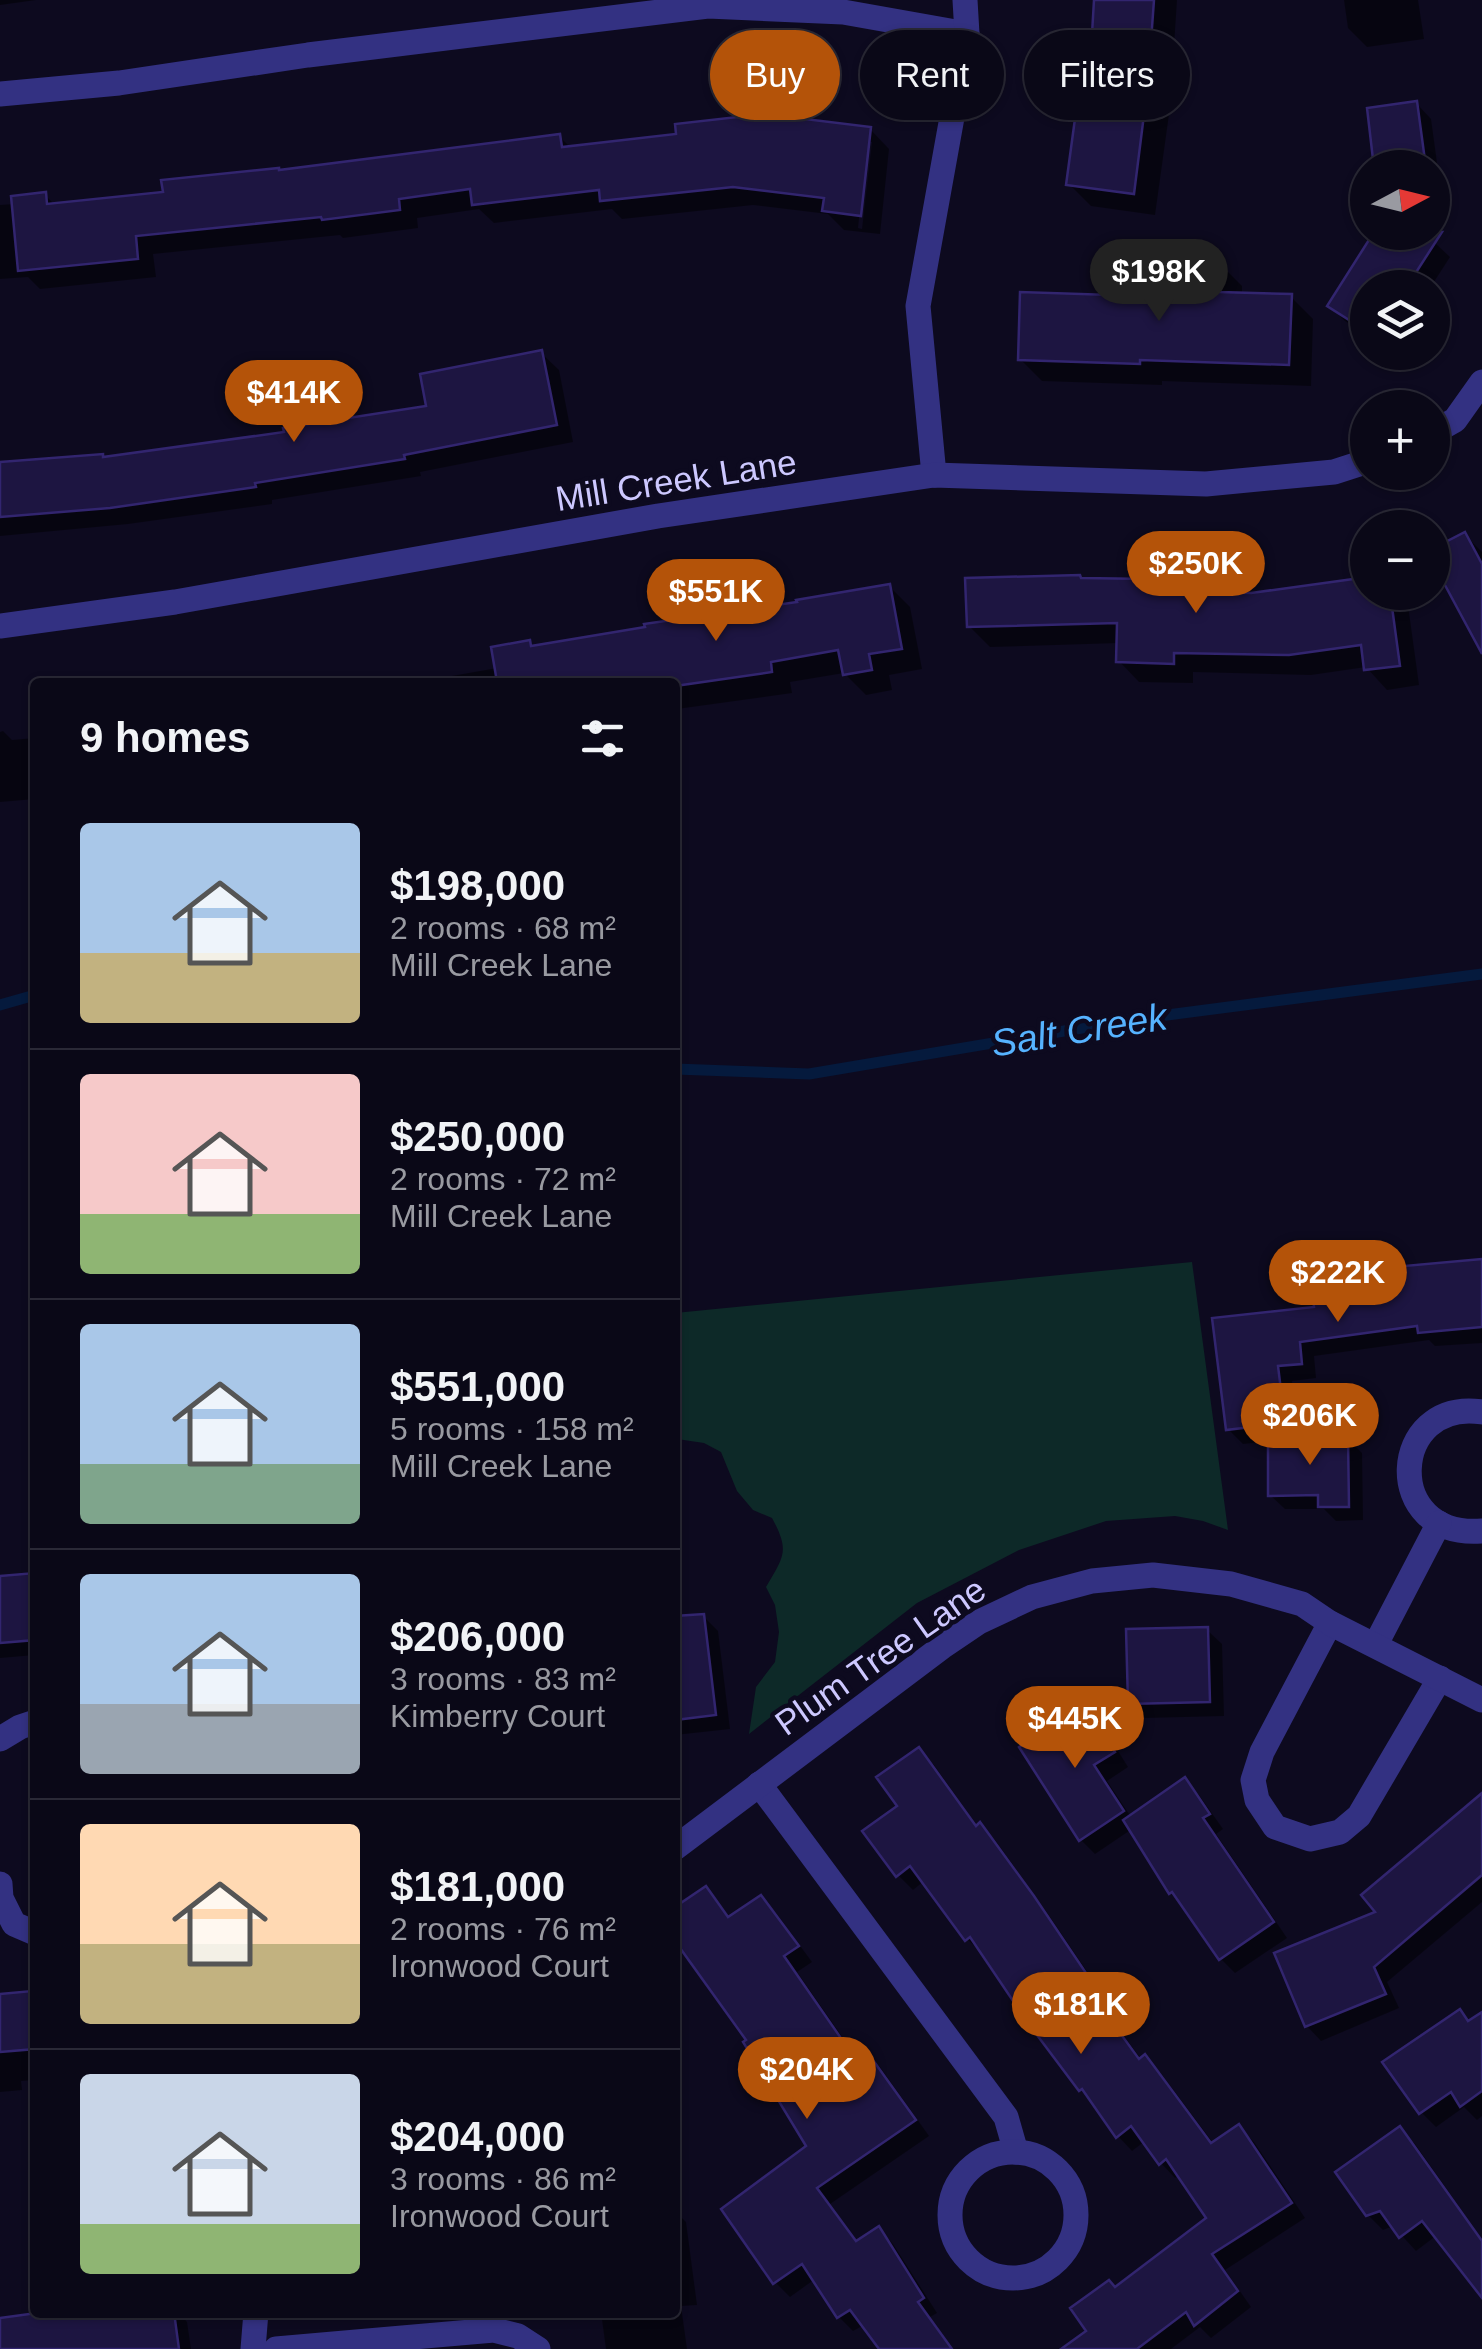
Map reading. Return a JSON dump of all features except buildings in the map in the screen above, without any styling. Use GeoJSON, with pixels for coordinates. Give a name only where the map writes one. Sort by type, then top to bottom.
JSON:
{"type":"FeatureCollection","features":[{"type":"Feature","properties":{"kind":"street"},"geometry":{"type":"LineString","coordinates":[[964,0],[967,30]]}},
{"type":"Feature","properties":{"kind":"street"},"geometry":{"type":"LineString","coordinates":[[0,94],[119,83],[308,55],[708,6],[843,12],[944,30]]}},
{"type":"Feature","properties":{"kind":"street"},"geometry":{"type":"LineString","coordinates":[[934,475],[918,306],[952,120]]}},
{"type":"Feature","properties":{"kind":"street"},"geometry":{"type":"LineString","coordinates":[[1450,423],[1482,382]]}},
{"type":"Feature","properties":{"kind":"street","name":"Mill Creek Lane"},"geometry":{"type":"LineString","coordinates":[[0,626],[175,602],[658,516],[934,475],[1206,484],[1334,472],[1350,467]]}},
{"type":"Feature","properties":{"kind":"street"},"geometry":{"type":"LineString","coordinates":[[1482,1412],[1453,1412],[1433,1422],[1415,1442],[1408,1463],[1416,1501],[1426,1516],[1448,1529],[1482,1532]]}},
{"type":"Feature","properties":{"kind":"street"},"geometry":{"type":"LineString","coordinates":[[1376,1644],[1438,1523]]}},
{"type":"Feature","properties":{"kind":"street","name":"Plum Tree Lane"},"geometry":{"type":"LineString","coordinates":[[680,1844],[979,1622],[1032,1597],[1092,1582],[1153,1576],[1230,1584],[1302,1604],[1330,1623],[1482,1700]]}},
{"type":"Feature","properties":{"kind":"street"},"geometry":{"type":"LineString","coordinates":[[1330,1623],[1262,1752],[1253,1780],[1257,1800],[1275,1827],[1310,1839],[1340,1832],[1359,1816],[1440,1678]]}},
{"type":"Feature","properties":{"kind":"street"},"geometry":{"type":"LineString","coordinates":[[0,1739],[30,1724]]}},
{"type":"Feature","properties":{"kind":"street"},"geometry":{"type":"LineString","coordinates":[[759,1784],[1006,2116],[1016,2152]]}},
{"type":"Feature","properties":{"kind":"street"},"geometry":{"type":"LineString","coordinates":[[0,1884],[1,1898],[14,1924],[30,1931]]}},
{"type":"Feature","properties":{"kind":"street"},"geometry":{"type":"LineString","coordinates":[[1016,2152],[1052,2165],[1070,2188],[1076,2210],[1072,2239],[1060,2258],[1027,2278],[1005,2278],[982,2270],[962,2253],[950,2222],[956,2190],[963,2177],[980,2162],[1016,2152]]}},
{"type":"Feature","properties":{"kind":"street"},"geometry":{"type":"LineString","coordinates":[[252,2349],[255,2318]]}},
{"type":"Feature","properties":{"kind":"street"},"geometry":{"type":"LineString","coordinates":[[276,2349],[494,2330],[518,2336],[538,2349]]}},
{"type":"Feature","properties":{"kind":"green space"},"geometry":{"type":"Polygon","coordinates":[[[1192,1262],[1228,1530],[1175,1516],[1106,1521],[1019,1550],[917,1603],[749,1734],[756,1687],[775,1662],[779,1632],[775,1605],[766,1587],[781,1560],[783,1546],[772,1518],[753,1510],[737,1491],[721,1452],[704,1443],[680,1439],[680,1313],[1192,1262]]]}},
{"type":"Feature","properties":{"kind":"waterway","name":"Salt Creek"},"geometry":{"type":"LineString","coordinates":[[680,1069],[809,1074],[1129,1020],[1482,974]]}},
{"type":"Feature","properties":{"kind":"waterway","name":"Salt Creek"},"geometry":{"type":"LineString","coordinates":[[0,1005],[30,996]]}}]}
